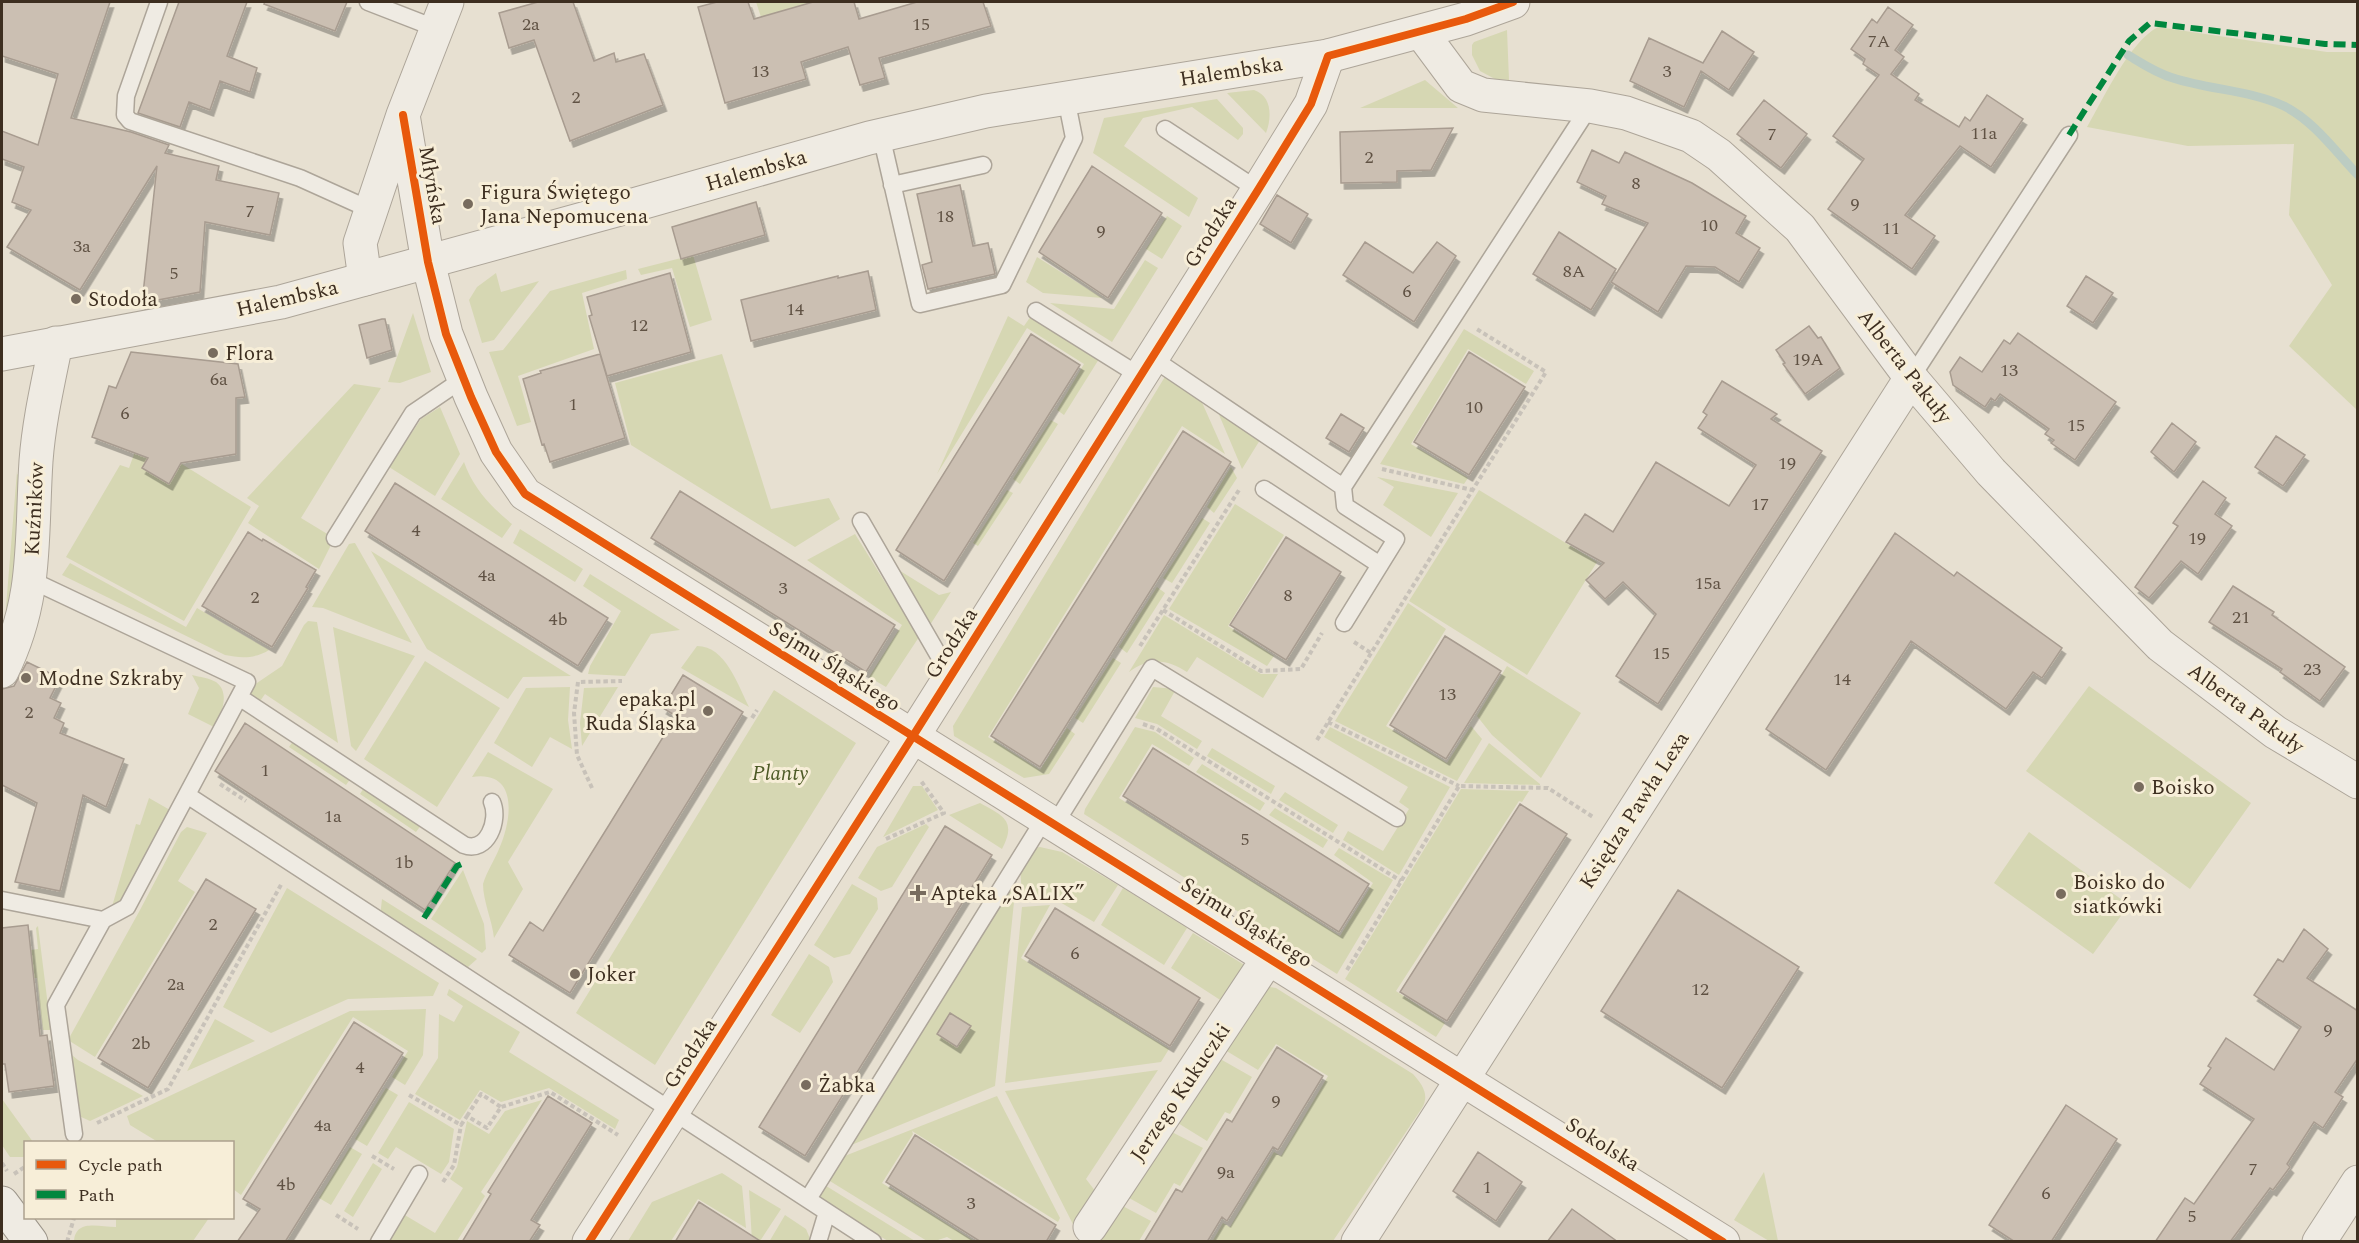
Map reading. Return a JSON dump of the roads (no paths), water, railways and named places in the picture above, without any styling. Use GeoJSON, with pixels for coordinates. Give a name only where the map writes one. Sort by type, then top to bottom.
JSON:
{"type":"FeatureCollection","features":[{"type":"Feature","properties":{"kind":"street","name":"Halembska"},"geometry":{"type":"LineString","coordinates":[[2,354],[270,304],[881,135],[986,111],[1328,56],[1466,19],[1513,2]]}},
{"type":"Feature","properties":{"kind":"street","name":"Młyńska"},"geometry":{"type":"LineString","coordinates":[[365,279],[360,243],[403,115],[441,15]]}},
{"type":"Feature","properties":{"kind":"street","name":"Alberta Pakuły"},"geometry":{"type":"LineString","coordinates":[[1421,32],[1461,86],[1472,91],[1483,95],[1590,106],[1626,113],[1691,136],[1719,155],[1800,228],[1911,378],[1991,472],[2160,645],[2275,732],[2358,782]]}},
{"type":"Feature","properties":{"kind":"street","name":"Grodzka"},"geometry":{"type":"LineString","coordinates":[[589,1242],[951,677],[1258,190],[1311,104],[1328,56]]}},
{"type":"Feature","properties":{"kind":"street","name":"Młyńska"},"geometry":{"type":"LineString","coordinates":[[403,115],[428,261]]}},
{"type":"Feature","properties":{"kind":"street","name":"Sejmu Śląskiego"},"geometry":{"type":"LineString","coordinates":[[428,261],[446,334],[463,379],[496,452],[525,494],[1463,1078]]}},
{"type":"Feature","properties":{"kind":"street","name":"Kuźników"},"geometry":{"type":"LineString","coordinates":[[2,671],[20,627],[31,580],[39,432],[56,343]]}},
{"type":"Feature","properties":{"kind":"street","name":"Księdza Pawła Lexa"},"geometry":{"type":"LineString","coordinates":[[1358,1242],[1911,378]]}},
{"type":"Feature","properties":{"kind":"street","name":"Jerzego Kukuczki"},"geometry":{"type":"LineString","coordinates":[[1090,1227],[1269,957]]}},
{"type":"Feature","properties":{"kind":"street","name":"Sokolska"},"geometry":{"type":"LineString","coordinates":[[1463,1078],[1723,1242]]}},
{"type":"Feature","properties":{"kind":"street"},"geometry":{"type":"LineString","coordinates":[[2329,1238],[2358,1182]]}},
{"type":"Feature","properties":{"kind":"street"},"geometry":{"type":"LineString","coordinates":[[6,1190],[31,1242]]}},
{"type":"Feature","properties":{"kind":"lane"},"geometry":{"type":"LineString","coordinates":[[159,2],[126,96],[125,115],[130,122],[300,178],[371,210]]}},
{"type":"Feature","properties":{"kind":"lane"},"geometry":{"type":"LineString","coordinates":[[368,2],[441,15]]}},
{"type":"Feature","properties":{"kind":"lane"},"geometry":{"type":"LineString","coordinates":[[881,135],[920,304],[1002,285],[1074,138],[1066,98]]}},
{"type":"Feature","properties":{"kind":"lane"},"geometry":{"type":"LineString","coordinates":[[1344,630],[1396,539],[1345,506],[1343,487],[1590,106]]}},
{"type":"Feature","properties":{"kind":"lane"},"geometry":{"type":"LineString","coordinates":[[1165,129],[1258,190]]}},
{"type":"Feature","properties":{"kind":"lane"},"geometry":{"type":"LineString","coordinates":[[1911,378],[2069,135]]}},
{"type":"Feature","properties":{"kind":"lane"},"geometry":{"type":"LineString","coordinates":[[892,185],[983,165]]}},
{"type":"Feature","properties":{"kind":"lane"},"geometry":{"type":"LineString","coordinates":[[1036,311],[1146,367],[1343,487]]}},
{"type":"Feature","properties":{"kind":"lane"},"geometry":{"type":"LineString","coordinates":[[335,538],[413,413],[463,379]]}},
{"type":"Feature","properties":{"kind":"lane"},"geometry":{"type":"LineString","coordinates":[[1263,489],[1380,565]]}},
{"type":"Feature","properties":{"kind":"lane"},"geometry":{"type":"LineString","coordinates":[[861,521],[951,677]]}},
{"type":"Feature","properties":{"kind":"lane"},"geometry":{"type":"LineString","coordinates":[[31,580],[247,682],[127,907],[104,920],[56,1005],[74,1134]]}},
{"type":"Feature","properties":{"kind":"lane"},"geometry":{"type":"LineString","coordinates":[[808,1199],[1050,821],[1152,668],[1397,818]]}},
{"type":"Feature","properties":{"kind":"lane"},"geometry":{"type":"LineString","coordinates":[[239,697],[471,848],[478,847],[490,833],[494,807],[492,802]]}},
{"type":"Feature","properties":{"kind":"lane"},"geometry":{"type":"LineString","coordinates":[[187,795],[873,1242]]}},
{"type":"Feature","properties":{"kind":"lane"},"geometry":{"type":"LineString","coordinates":[[2,900],[104,920]]}},
{"type":"Feature","properties":{"kind":"lane"},"geometry":{"type":"LineString","coordinates":[[379,1242],[419,1174]]}},
{"type":"Feature","properties":{"kind":"lane"},"geometry":{"type":"LineString","coordinates":[[818,1242],[826,1212]]}},
{"type":"Feature","properties":{"kind":"waterway"},"geometry":{"type":"LineString","coordinates":[[2128,55],[2155,71],[2173,78],[2243,93],[2284,106],[2315,128],[2358,175]]}},
{"type":"Feature","properties":{"kind":"place","name":"Figura Świętego Jana Nepomucena"},"geometry":{"type":"Point","coordinates":[468,204]}},
{"type":"Feature","properties":{"kind":"place","name":"Stodoła"},"geometry":{"type":"Point","coordinates":[76,299]}},
{"type":"Feature","properties":{"kind":"place","name":"Flora"},"geometry":{"type":"Point","coordinates":[213,353]}},
{"type":"Feature","properties":{"kind":"place","name":"Modne Szkraby"},"geometry":{"type":"Point","coordinates":[26,678]}},
{"type":"Feature","properties":{"kind":"place","name":"epaka.pl Ruda Śląska"},"geometry":{"type":"Point","coordinates":[708,711]}},
{"type":"Feature","properties":{"kind":"place","name":"Boisko"},"geometry":{"type":"Point","coordinates":[2139,787]}},
{"type":"Feature","properties":{"kind":"place","name":"Apteka „SALIX”"},"geometry":{"type":"Point","coordinates":[918,893]}},
{"type":"Feature","properties":{"kind":"place","name":"Boisko do siatkówki"},"geometry":{"type":"Point","coordinates":[2061,894]}},
{"type":"Feature","properties":{"kind":"place","name":"Joker"},"geometry":{"type":"Point","coordinates":[575,974]}},
{"type":"Feature","properties":{"kind":"place","name":"Żabka"},"geometry":{"type":"Point","coordinates":[806,1085]}},
{"type":"Feature","properties":{"kind":"park label","name":"Planty"},"geometry":{"type":"Point","coordinates":[780,773]}}]}
